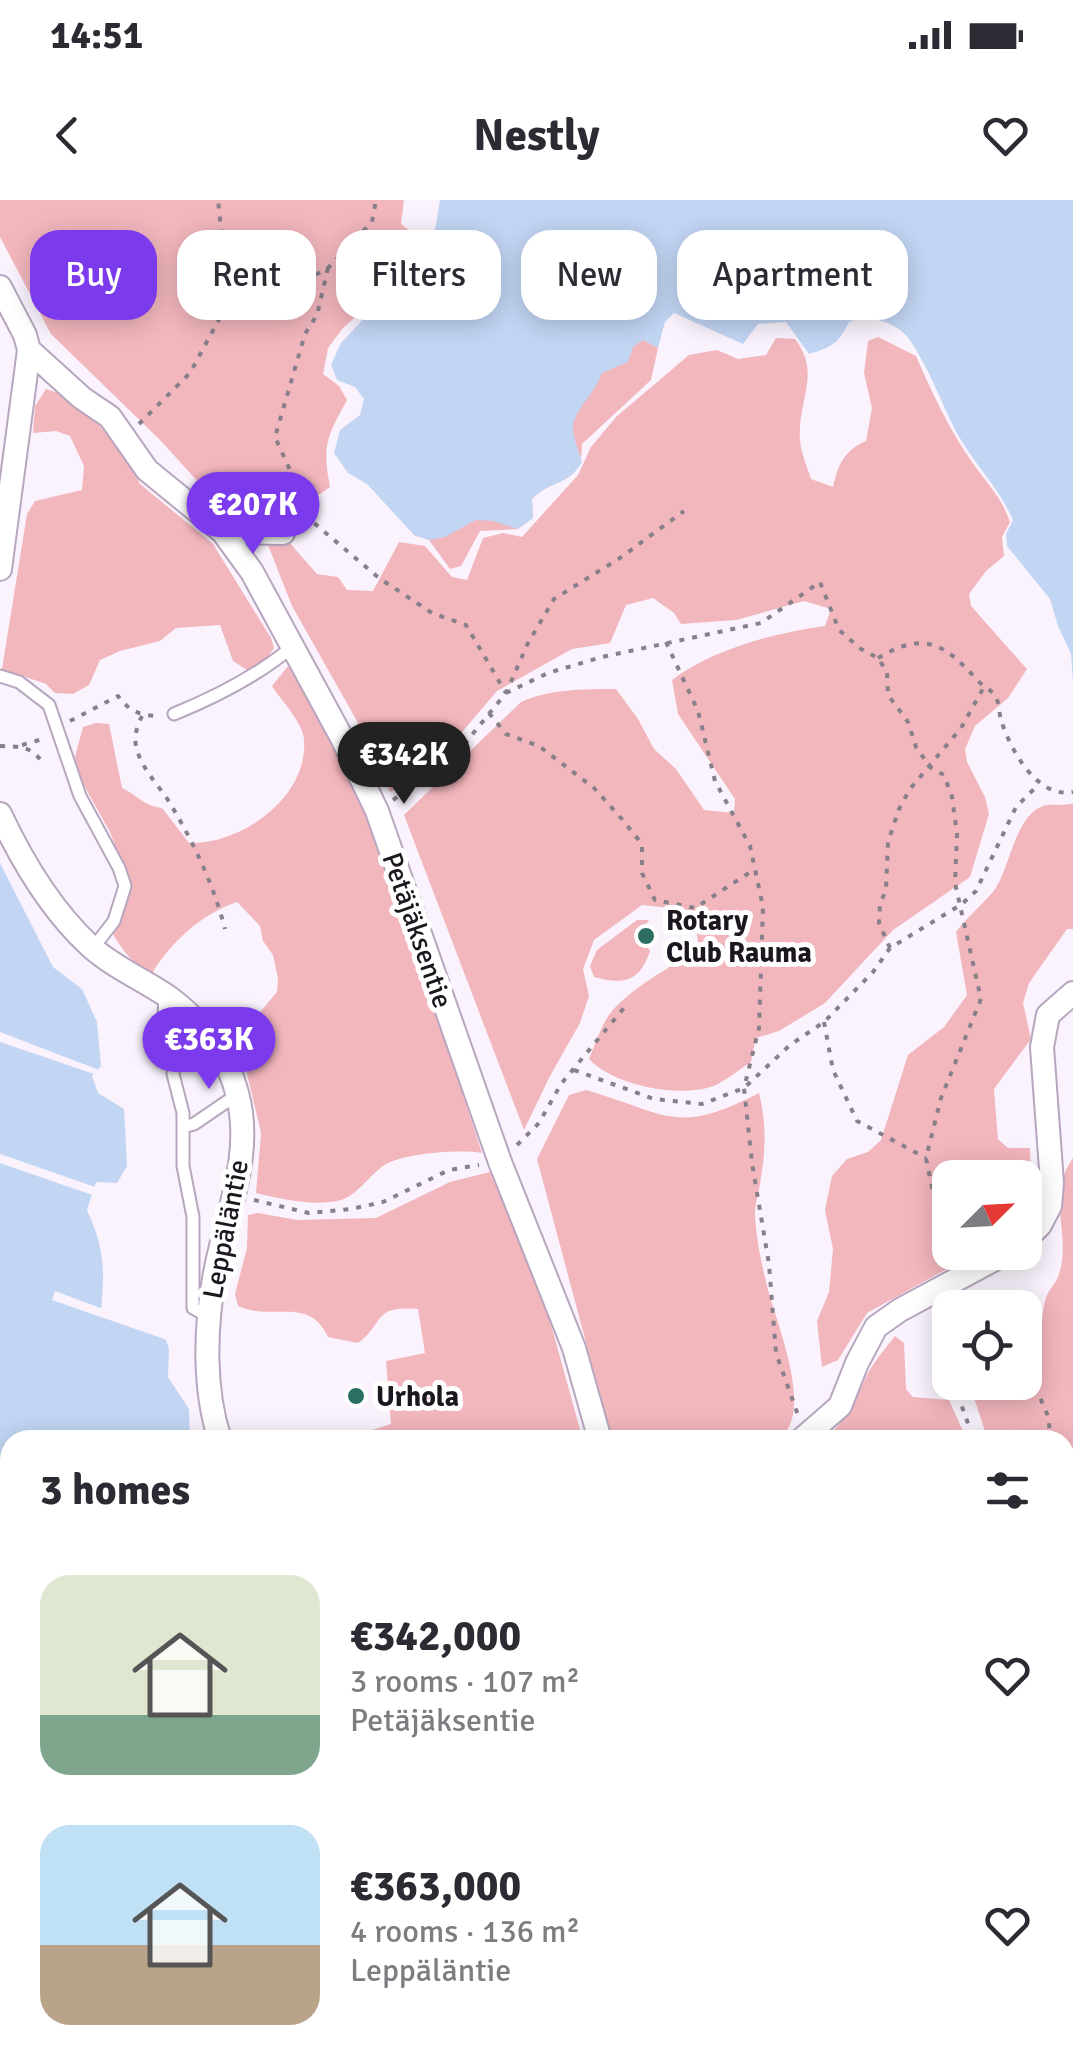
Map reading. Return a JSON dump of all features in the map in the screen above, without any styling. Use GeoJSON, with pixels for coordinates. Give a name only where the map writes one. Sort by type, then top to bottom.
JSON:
{"type":"FeatureCollection","features":[{"type":"Feature","properties":{"kind":"street","name":"Petäjäksentie"},"geometry":{"type":"LineString","coordinates":[[0,287],[25,334],[29,350],[82,398],[110,417],[148,470],[223,532],[252,572],[292,647],[377,811],[500,1162],[574,1348],[597,1430]]}},
{"type":"Feature","properties":{"kind":"street"},"geometry":{"type":"LineString","coordinates":[[0,569],[29,350]]}},
{"type":"Feature","properties":{"kind":"street"},"geometry":{"type":"LineString","coordinates":[[223,532],[283,532]]}},
{"type":"Feature","properties":{"kind":"street","name":"Leppäläntie"},"geometry":{"type":"LineString","coordinates":[[0,814],[14,845],[52,903],[93,948],[165,995],[224,1054],[238,1094],[241,1154],[209,1318],[208,1357],[219,1430]]}},
{"type":"Feature","properties":{"kind":"street"},"geometry":{"type":"LineString","coordinates":[[1042,1221],[1050,1206],[1052,1183],[1042,1047],[1048,1015],[1073,993]]}},
{"type":"Feature","properties":{"kind":"street"},"geometry":{"type":"LineString","coordinates":[[814,1430],[840,1406],[876,1327],[974,1270]]}},
{"type":"Feature","properties":{"kind":"lane"},"geometry":{"type":"LineString","coordinates":[[174,714],[206,702],[272,664],[292,647]]}},
{"type":"Feature","properties":{"kind":"lane"},"geometry":{"type":"LineString","coordinates":[[0,676],[36,692],[48,704],[80,796],[112,854],[124,886],[114,921],[93,948]]}},
{"type":"Feature","properties":{"kind":"lane"},"geometry":{"type":"LineString","coordinates":[[165,995],[164,1018],[178,1039],[173,1074],[183,1127],[183,1166],[194,1218],[193,1308],[209,1318]]}},
{"type":"Feature","properties":{"kind":"lane"},"geometry":{"type":"LineString","coordinates":[[183,1127],[194,1124],[238,1094]]}},
{"type":"Feature","properties":{"kind":"path"},"geometry":{"type":"LineString","coordinates":[[218,200],[221,230]]}},
{"type":"Feature","properties":{"kind":"path"},"geometry":{"type":"LineString","coordinates":[[316,274],[328,268],[372,222],[376,200]]}},
{"type":"Feature","properties":{"kind":"path"},"geometry":{"type":"LineString","coordinates":[[328,268],[317,315],[305,334],[275,437],[314,524],[379,578],[432,613],[466,625],[506,692]]}},
{"type":"Feature","properties":{"kind":"path"},"geometry":{"type":"LineString","coordinates":[[126,437],[190,374],[218,320]]}},
{"type":"Feature","properties":{"kind":"path"},"geometry":{"type":"LineString","coordinates":[[377,811],[452,758],[506,692],[554,599],[620,558],[684,511]]}},
{"type":"Feature","properties":{"kind":"path"},"geometry":{"type":"LineString","coordinates":[[506,692],[548,672],[761,623],[820,582],[839,630],[878,658],[887,672],[888,695],[908,722],[916,747],[930,767],[944,775],[952,797],[957,834],[955,884],[981,999],[941,1098],[926,1158],[857,1121],[833,1070],[824,1022]]}},
{"type":"Feature","properties":{"kind":"path"},"geometry":{"type":"LineString","coordinates":[[666,642],[698,711],[716,780],[750,846],[763,907],[759,1028],[744,1088],[770,1264],[776,1353],[801,1430]]}},
{"type":"Feature","properties":{"kind":"path"},"geometry":{"type":"LineString","coordinates":[[878,658],[898,646],[948,648],[996,695],[1010,744],[1040,784],[1066,794],[1073,792]]}},
{"type":"Feature","properties":{"kind":"path"},"geometry":{"type":"LineString","coordinates":[[890,948],[879,923],[880,904],[886,890],[888,842],[899,808],[910,788],[960,728],[984,687]]}},
{"type":"Feature","properties":{"kind":"path"},"geometry":{"type":"LineString","coordinates":[[1,746],[22,746],[47,737],[118,696],[125,706],[142,716],[174,714]]}},
{"type":"Feature","properties":{"kind":"path"},"geometry":{"type":"LineString","coordinates":[[488,712],[506,734],[538,746],[594,788],[612,808],[642,844],[642,873],[655,900],[695,908],[755,869]]}},
{"type":"Feature","properties":{"kind":"path"},"geometry":{"type":"LineString","coordinates":[[142,716],[135,744],[148,775],[166,798],[214,886],[226,929]]}},
{"type":"Feature","properties":{"kind":"path"},"geometry":{"type":"LineString","coordinates":[[22,746],[36,752],[43,762]]}},
{"type":"Feature","properties":{"kind":"path"},"geometry":{"type":"LineString","coordinates":[[574,1070],[654,1099],[670,1101],[702,1104],[744,1088],[790,1044],[824,1022],[874,972],[890,948],[962,904],[976,890],[1016,807],[1040,784]]}},
{"type":"Feature","properties":{"kind":"path"},"geometry":{"type":"LineString","coordinates":[[235,1194],[310,1212],[351,1209],[383,1202],[449,1170],[500,1162],[539,1123],[560,1084],[628,1003]]}},
{"type":"Feature","properties":{"kind":"path"},"geometry":{"type":"LineString","coordinates":[[960,1400],[971,1430]]}},
{"type":"Feature","properties":{"kind":"path"},"geometry":{"type":"LineString","coordinates":[[1041,1400],[1050,1430]]}},
{"type":"Feature","properties":{"kind":"shaded area"},"geometry":{"type":"Polygon","coordinates":[[[0,200],[404,200],[401,224],[408,230],[336,230],[336,320],[352,320],[328,348],[323,374],[339,386],[347,400],[328,442],[330,487],[281,521],[250,520],[220,506],[161,441],[51,334],[44,320],[157,320],[157,230],[30,230],[30,294],[0,237],[0,200]]]}},
{"type":"Feature","properties":{"kind":"shaded area"},"geometry":{"type":"Polygon","coordinates":[[[643,330],[658,348],[651,380],[582,444],[581,458],[573,474],[532,499],[533,518],[518,529],[480,531],[461,566],[450,569],[429,540],[414,535],[643,330]]]}},
{"type":"Feature","properties":{"kind":"shaded area"},"geometry":{"type":"Polygon","coordinates":[[[878,337],[916,356],[948,424],[1010,522],[1002,537],[1004,556],[986,571],[969,594],[971,606],[1027,669],[1008,698],[975,726],[965,749],[989,814],[970,877],[893,930],[825,1003],[779,1031],[756,1038],[751,1062],[718,1084],[687,1091],[632,1083],[615,1077],[589,1059],[616,1006],[650,979],[699,951],[696,926],[688,910],[642,905],[594,940],[583,969],[589,996],[580,1023],[524,1130],[404,815],[521,702],[555,692],[604,689],[616,689],[654,749],[676,769],[704,810],[734,813],[735,799],[678,714],[672,680],[706,659],[745,644],[825,626],[831,609],[804,601],[736,620],[681,624],[674,613],[653,598],[626,605],[610,643],[572,649],[497,691],[440,758],[390,792],[370,744],[292,606],[268,545],[281,539],[288,541],[317,574],[338,577],[347,590],[373,591],[399,542],[425,546],[452,577],[467,580],[483,538],[503,533],[522,537],[578,475],[591,447],[616,417],[689,355],[717,350],[738,359],[766,355],[776,338],[795,339],[803,352],[808,376],[800,426],[802,450],[811,479],[833,487],[844,459],[866,441],[872,408],[864,373],[868,341],[878,337]]]}},
{"type":"Feature","properties":{"kind":"shaded area"},"geometry":{"type":"Polygon","coordinates":[[[46,389],[61,394],[94,420],[119,446],[140,484],[213,544],[271,638],[274,648],[265,661],[247,670],[233,661],[220,625],[176,628],[160,641],[100,660],[89,685],[73,694],[55,693],[46,684],[2,669],[27,514],[35,501],[82,490],[84,466],[70,436],[56,431],[33,433],[35,406],[46,389]]]}},
{"type":"Feature","properties":{"kind":"shaded area"},"geometry":{"type":"Polygon","coordinates":[[[288,666],[338,746],[376,829],[482,1153],[446,1152],[403,1158],[383,1166],[347,1198],[320,1203],[256,1193],[261,1133],[246,1069],[250,1024],[277,992],[278,979],[260,926],[237,902],[188,931],[151,975],[134,962],[113,934],[128,880],[110,832],[81,780],[75,757],[83,727],[109,724],[122,788],[145,803],[162,808],[189,843],[230,836],[268,814],[284,798],[303,760],[303,733],[272,686],[288,666]]]}},
{"type":"Feature","properties":{"kind":"shaded area"},"geometry":{"type":"Polygon","coordinates":[[[1073,803],[1073,929],[1067,929],[1029,983],[1023,1003],[1031,1039],[994,1089],[998,1139],[1008,1148],[1030,1148],[1030,1160],[932,1160],[932,1270],[945,1270],[867,1313],[838,1360],[822,1367],[817,1321],[829,1292],[833,1249],[825,1210],[832,1176],[847,1159],[868,1152],[881,1140],[908,1055],[944,1027],[967,995],[956,932],[999,883],[1025,821],[1043,806],[1073,803]]]}},
{"type":"Feature","properties":{"kind":"shaded area"},"geometry":{"type":"Polygon","coordinates":[[[637,920],[649,920],[639,935],[650,951],[641,969],[629,979],[594,977],[590,966],[597,950],[637,920]]]}},
{"type":"Feature","properties":{"kind":"shaded area"},"geometry":{"type":"Polygon","coordinates":[[[586,1090],[655,1113],[689,1117],[708,1114],[759,1093],[764,1145],[755,1209],[768,1290],[791,1370],[793,1412],[787,1430],[609,1430],[537,1159],[569,1095],[586,1090]]]}},
{"type":"Feature","properties":{"kind":"shaded area"},"geometry":{"type":"Polygon","coordinates":[[[1073,1158],[1073,1430],[985,1430],[975,1400],[1042,1400],[1042,1321],[1062,1259],[1061,1187],[1073,1158]]]}},
{"type":"Feature","properties":{"kind":"shaded area"},"geometry":{"type":"Polygon","coordinates":[[[490,1172],[545,1303],[580,1430],[372,1430],[391,1424],[386,1361],[425,1353],[418,1309],[386,1313],[358,1343],[328,1337],[320,1324],[300,1313],[264,1312],[238,1306],[235,1294],[247,1248],[248,1215],[258,1213],[297,1220],[376,1218],[450,1182],[490,1172]]]}},
{"type":"Feature","properties":{"kind":"shaded area"},"geometry":{"type":"Polygon","coordinates":[[[895,1336],[904,1343],[906,1389],[913,1397],[949,1400],[962,1430],[834,1430],[870,1370],[895,1336]]]}},
{"type":"Feature","properties":{"kind":"water"},"geometry":{"type":"Polygon","coordinates":[[[440,200],[1073,200],[1073,683],[1071,654],[1050,599],[1007,546],[1006,534],[1013,520],[1008,509],[961,440],[910,341],[894,326],[878,320],[908,320],[908,230],[677,230],[677,314],[665,322],[658,348],[643,340],[633,347],[628,362],[602,373],[573,424],[582,462],[577,470],[532,499],[533,518],[518,529],[476,520],[445,537],[429,540],[414,535],[367,484],[348,473],[334,453],[340,430],[360,415],[364,399],[355,387],[337,380],[331,365],[341,343],[362,320],[501,320],[501,230],[435,230],[440,200]]]}},
{"type":"Feature","properties":{"kind":"water"},"geometry":{"type":"Polygon","coordinates":[[[690,320],[856,320],[849,322],[834,343],[809,354],[786,322],[758,324],[743,344],[690,320]]]}},
{"type":"Feature","properties":{"kind":"water"},"geometry":{"type":"Polygon","coordinates":[[[0,863],[53,967],[82,989],[97,1022],[101,1066],[92,1076],[98,1093],[124,1109],[127,1166],[117,1183],[96,1182],[87,1210],[102,1258],[101,1309],[165,1337],[169,1349],[168,1377],[189,1409],[190,1430],[0,1430],[0,863]]]}},
{"type":"Feature","properties":{"kind":"pier"},"geometry":{"type":"Polygon","coordinates":[[[0,1032],[99,1070],[97,1075],[0,1042],[0,1032]]]}},
{"type":"Feature","properties":{"kind":"pier"},"geometry":{"type":"Polygon","coordinates":[[[0,1154],[98,1188],[95,1196],[0,1163],[0,1154]]]}},
{"type":"Feature","properties":{"kind":"pier"},"geometry":{"type":"Polygon","coordinates":[[[55,1291],[167,1333],[170,1341],[52,1300],[55,1291]]]}},
{"type":"Feature","properties":{"kind":"place","name":"Rotary Club Rauma"},"geometry":{"type":"Point","coordinates":[646,936]}},
{"type":"Feature","properties":{"kind":"place","name":"Urhola"},"geometry":{"type":"Point","coordinates":[356,1396]}}]}
